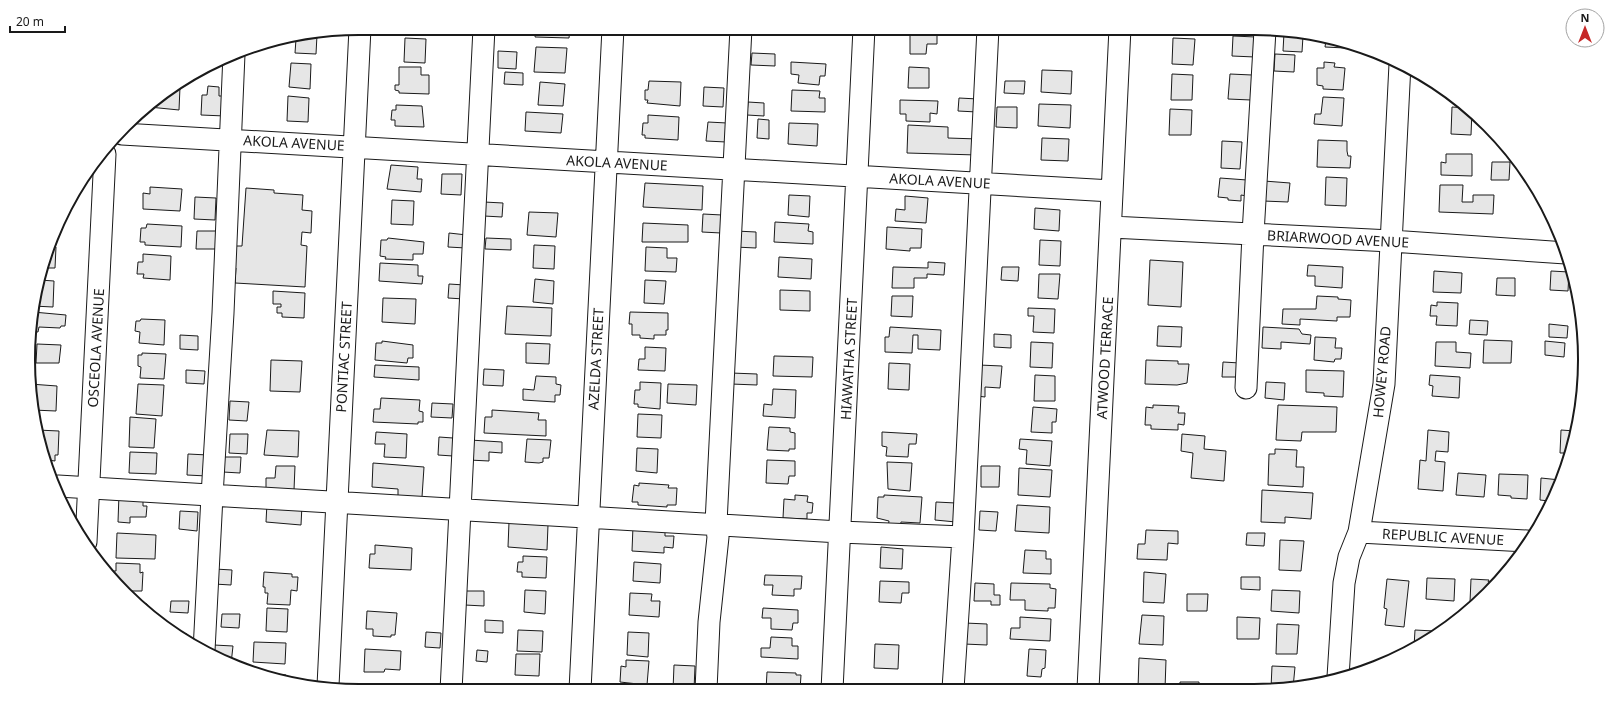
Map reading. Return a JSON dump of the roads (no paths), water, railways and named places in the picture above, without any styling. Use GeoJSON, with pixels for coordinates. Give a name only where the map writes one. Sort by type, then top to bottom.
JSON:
{"type":"FeatureCollection","features":[{"type":"Feature","properties":{"kind":"street","name":"PONTIAC STREET"},"geometry":{"type":"LineString","coordinates":[[328,682],[360,35]]}},
{"type":"Feature","properties":{"kind":"street"},"geometry":{"type":"LineString","coordinates":[[451,684],[484,35]]}},
{"type":"Feature","properties":{"kind":"street","name":"AZELDA STREET"},"geometry":{"type":"LineString","coordinates":[[580,684],[613,35]]}},
{"type":"Feature","properties":{"kind":"street"},"geometry":{"type":"LineString","coordinates":[[706,684],[709,622],[718,536],[716,523],[741,35]]}},
{"type":"Feature","properties":{"kind":"street","name":"HIAWATHA STREET"},"geometry":{"type":"LineString","coordinates":[[832,684],[864,35]]}},
{"type":"Feature","properties":{"kind":"street"},"geometry":{"type":"LineString","coordinates":[[953,684],[964,537],[988,35]]}},
{"type":"Feature","properties":{"kind":"street","name":"ATWOOD TERRACE"},"geometry":{"type":"LineString","coordinates":[[1088,684],[1120,35]]}},
{"type":"Feature","properties":{"kind":"street"},"geometry":{"type":"LineString","coordinates":[[1246,388],[1265,36]]}},
{"type":"Feature","properties":{"kind":"street"},"geometry":{"type":"LineString","coordinates":[[204,645],[223,313],[229,139],[234,61]]}},
{"type":"Feature","properties":{"kind":"street","name":"HOWEY ROAD"},"geometry":{"type":"LineString","coordinates":[[1338,673],[1344,583],[1349,557],[1359,532],[1384,384],[1400,69]]}},
{"type":"Feature","properties":{"kind":"street","name":"AKOLA AVENUE"},"geometry":{"type":"LineString","coordinates":[[126,134],[354,146],[606,163],[1112,191]]}},
{"type":"Feature","properties":{"kind":"street","name":"OSCEOLA AVENUE"},"geometry":{"type":"LineString","coordinates":[[86,535],[105,159]]}},
{"type":"Feature","properties":{"kind":"street","name":"BRIARWOOD AVENUE"},"geometry":{"type":"LineString","coordinates":[[1111,227],[1391,241],[1560,253]]}},
{"type":"Feature","properties":{"kind":"street"},"geometry":{"type":"LineString","coordinates":[[61,486],[212,496],[460,508],[588,517],[716,523],[840,532],[964,537]]}},
{"type":"Feature","properties":{"kind":"street","name":"REPUBLIC AVENUE"},"geometry":{"type":"LineString","coordinates":[[1359,532],[1522,541]]}}]}
